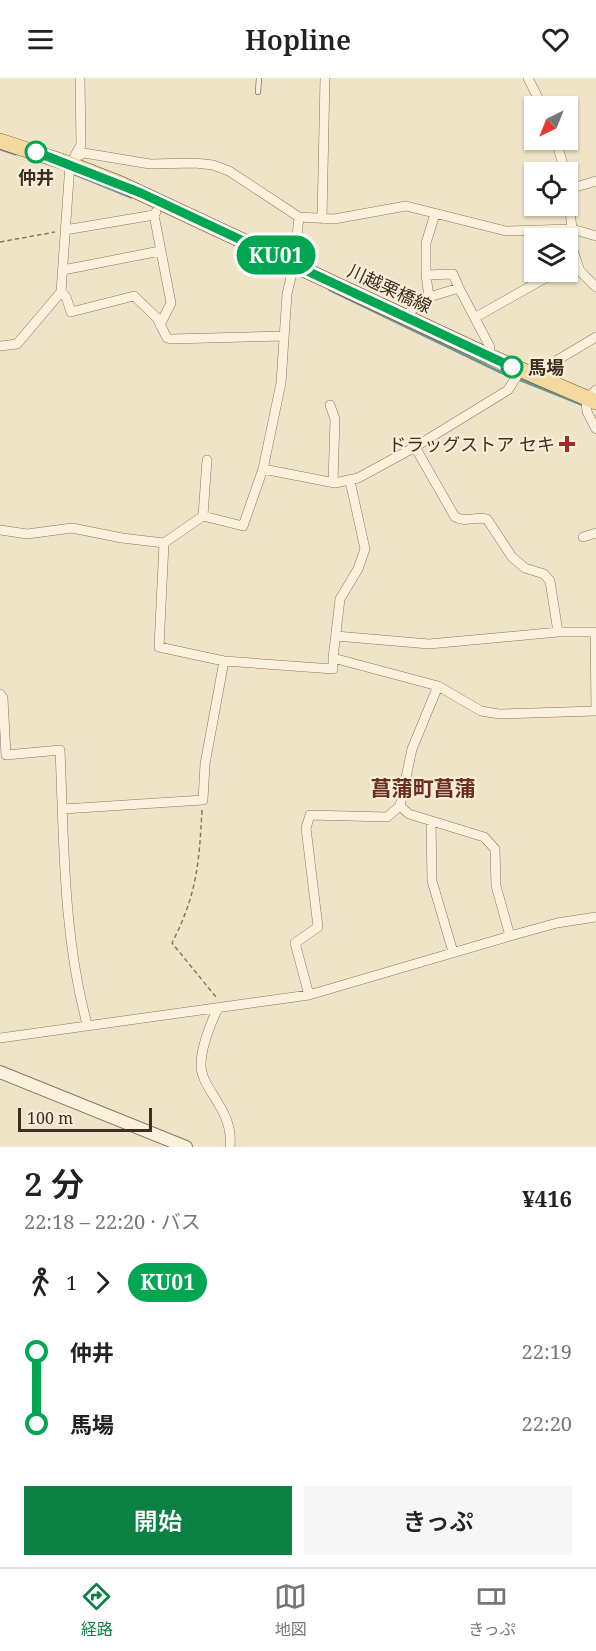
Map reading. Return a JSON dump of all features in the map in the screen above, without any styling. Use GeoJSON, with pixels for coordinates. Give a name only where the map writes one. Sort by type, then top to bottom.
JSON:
{"type":"FeatureCollection","features":[{"type":"Feature","properties":{"kind":"main road","name":"川越栗橋線"},"geometry":{"type":"LineString","coordinates":[[0,141],[74,160],[158,208],[294,264],[520,371],[593,397]]}},
{"type":"Feature","properties":{"kind":"street"},"geometry":{"type":"LineString","coordinates":[[80,78],[81,145],[74,160],[65,230],[61,292],[71,312],[134,296],[160,325],[167,338],[284,336]]}},
{"type":"Feature","properties":{"kind":"street"},"geometry":{"type":"LineString","coordinates":[[322,219],[325,78]]}},
{"type":"Feature","properties":{"kind":"street"},"geometry":{"type":"LineString","coordinates":[[528,78],[537,96]]}},
{"type":"Feature","properties":{"kind":"street"},"geometry":{"type":"LineString","coordinates":[[74,160],[84,153],[150,164],[213,165],[229,171],[299,217],[322,219],[406,206],[506,231],[524,231]]}},
{"type":"Feature","properties":{"kind":"street"},"geometry":{"type":"LineString","coordinates":[[578,184],[596,182]]}},
{"type":"Feature","properties":{"kind":"street"},"geometry":{"type":"LineString","coordinates":[[65,230],[158,208],[160,251],[171,303],[160,325]]}},
{"type":"Feature","properties":{"kind":"street"},"geometry":{"type":"LineString","coordinates":[[429,297],[426,243],[435,214]]}},
{"type":"Feature","properties":{"kind":"street"},"geometry":{"type":"LineString","coordinates":[[0,530],[27,534],[72,528],[122,538],[164,543],[203,516],[243,526],[263,468],[280,383],[287,294],[294,264],[299,217]]}},
{"type":"Feature","properties":{"kind":"street"},"geometry":{"type":"LineString","coordinates":[[578,232],[596,236]]}},
{"type":"Feature","properties":{"kind":"street"},"geometry":{"type":"LineString","coordinates":[[63,270],[160,251]]}},
{"type":"Feature","properties":{"kind":"street"},"geometry":{"type":"LineString","coordinates":[[578,265],[596,287]]}},
{"type":"Feature","properties":{"kind":"street"},"geometry":{"type":"LineString","coordinates":[[426,275],[453,274],[490,347],[489,356]]}},
{"type":"Feature","properties":{"kind":"street"},"geometry":{"type":"LineString","coordinates":[[476,318],[539,282]]}},
{"type":"Feature","properties":{"kind":"street"},"geometry":{"type":"LineString","coordinates":[[404,316],[429,297],[459,288]]}},
{"type":"Feature","properties":{"kind":"street"},"geometry":{"type":"LineString","coordinates":[[0,346],[17,344],[61,292]]}},
{"type":"Feature","properties":{"kind":"street"},"geometry":{"type":"LineString","coordinates":[[535,377],[539,370],[596,336]]}},
{"type":"Feature","properties":{"kind":"street"},"geometry":{"type":"LineString","coordinates":[[263,468],[333,482],[350,481],[415,447],[508,390],[520,371]]}},
{"type":"Feature","properties":{"kind":"street"},"geometry":{"type":"LineString","coordinates":[[593,397],[587,412],[596,429]]}},
{"type":"Feature","properties":{"kind":"street"},"geometry":{"type":"LineString","coordinates":[[330,405],[335,419],[333,482]]}},
{"type":"Feature","properties":{"kind":"street"},"geometry":{"type":"LineString","coordinates":[[415,447],[455,517],[488,519],[512,557],[525,568],[544,574],[550,581],[558,632]]}},
{"type":"Feature","properties":{"kind":"street"},"geometry":{"type":"LineString","coordinates":[[203,516],[207,460]]}},
{"type":"Feature","properties":{"kind":"street"},"geometry":{"type":"LineString","coordinates":[[164,543],[159,647],[224,661],[333,669],[340,599],[358,569],[365,549],[350,481]]}},
{"type":"Feature","properties":{"kind":"street"},"geometry":{"type":"LineString","coordinates":[[583,537],[596,533]]}},
{"type":"Feature","properties":{"kind":"street"},"geometry":{"type":"LineString","coordinates":[[333,658],[438,686],[481,711],[499,714],[596,710],[595,632],[558,632],[429,644],[336,636]]}},
{"type":"Feature","properties":{"kind":"street"},"geometry":{"type":"LineString","coordinates":[[63,809],[203,800],[205,764],[224,661]]}},
{"type":"Feature","properties":{"kind":"street"},"geometry":{"type":"LineString","coordinates":[[309,995],[295,943],[318,927],[306,828],[309,815],[387,817],[400,806],[412,749],[438,686]]}},
{"type":"Feature","properties":{"kind":"street"},"geometry":{"type":"LineString","coordinates":[[0,694],[3,698],[6,755],[60,750],[64,882],[80,997],[87,1024]]}},
{"type":"Feature","properties":{"kind":"street"},"geometry":{"type":"LineString","coordinates":[[400,806],[408,814],[484,837],[495,849],[496,886],[510,936]]}},
{"type":"Feature","properties":{"kind":"street"},"geometry":{"type":"LineString","coordinates":[[431,821],[432,881],[453,952]]}},
{"type":"Feature","properties":{"kind":"street"},"geometry":{"type":"LineString","coordinates":[[0,1038],[87,1024],[309,995],[557,923],[596,917]]}},
{"type":"Feature","properties":{"kind":"street"},"geometry":{"type":"LineString","coordinates":[[218,1008],[208,1030],[200,1067],[226,1115],[230,1147]]}},
{"type":"Feature","properties":{"kind":"street"},"geometry":{"type":"LineString","coordinates":[[0,1072],[186,1147]]}},
{"type":"Feature","properties":{"kind":"lane"},"geometry":{"type":"LineString","coordinates":[[258,92],[259,78]]}},
{"type":"Feature","properties":{"kind":"path"},"geometry":{"type":"LineString","coordinates":[[0,242],[65,230]]}},
{"type":"Feature","properties":{"kind":"path"},"geometry":{"type":"LineString","coordinates":[[203,800],[197,880],[188,911],[172,943],[204,980],[220,1003],[218,1008]]}},
{"type":"Feature","properties":{"kind":"waterway"},"geometry":{"type":"LineString","coordinates":[[0,149],[16,154]]}},
{"type":"Feature","properties":{"kind":"waterway"},"geometry":{"type":"LineString","coordinates":[[70,172],[131,197]]}},
{"type":"Feature","properties":{"kind":"waterway"},"geometry":{"type":"LineString","coordinates":[[330,290],[498,371],[586,406]]}},
{"type":"Feature","properties":{"kind":"bus line","name":"KU01"},"geometry":{"type":"LineString","coordinates":[[36,152],[141,193],[512,367]]}},
{"type":"Feature","properties":{"kind":"place","name":"仲井"},"geometry":{"type":"Point","coordinates":[36,152]}},
{"type":"Feature","properties":{"kind":"place","name":"馬場"},"geometry":{"type":"Point","coordinates":[512,367]}},
{"type":"Feature","properties":{"kind":"place","name":"ドラッグストア セキ"},"geometry":{"type":"Point","coordinates":[567,444]}},
{"type":"Feature","properties":{"kind":"district","name":"菖蒲町菖蒲"},"geometry":{"type":"Point","coordinates":[423,788]}}]}
